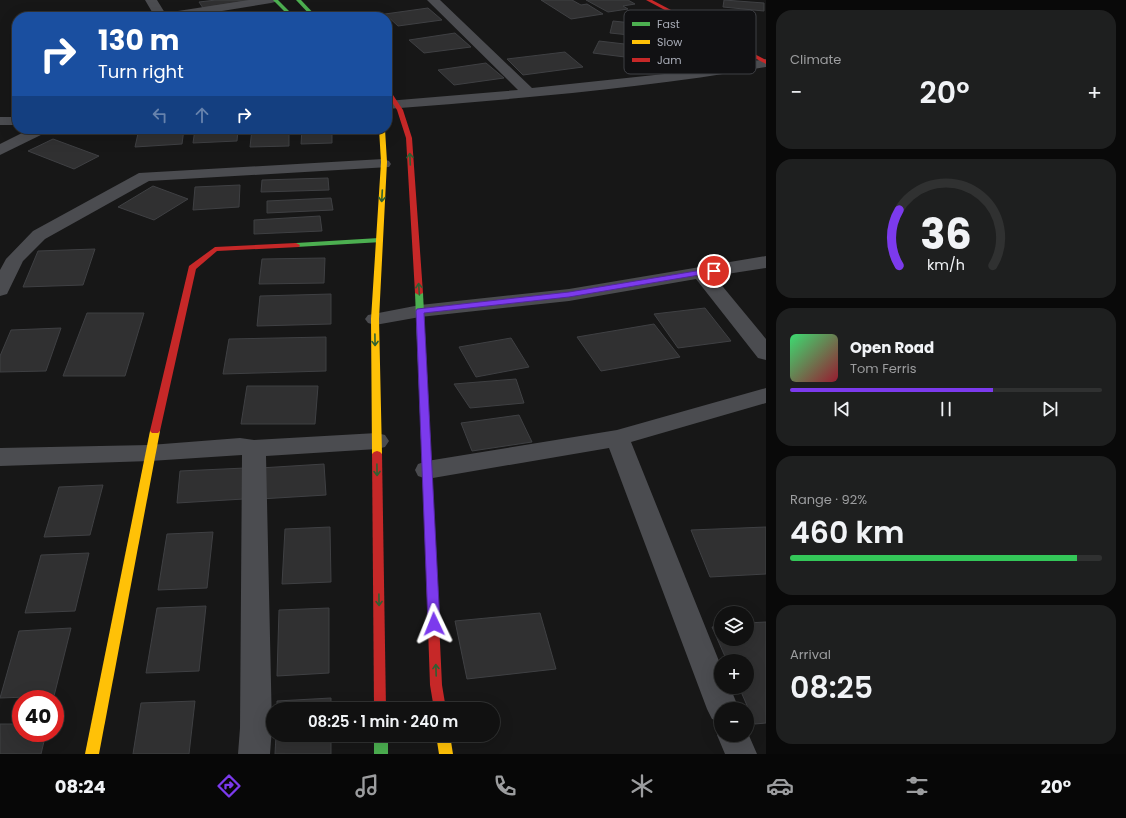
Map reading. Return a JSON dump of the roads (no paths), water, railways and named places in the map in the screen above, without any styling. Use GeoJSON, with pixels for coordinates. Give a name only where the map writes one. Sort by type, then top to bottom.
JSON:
{"type":"FeatureCollection","features":[{"type":"Feature","properties":{"kind":"street"},"geometry":{"type":"LineString","coordinates":[[151,0],[158,12]]}},
{"type":"Feature","properties":{"kind":"street"},"geometry":{"type":"LineString","coordinates":[[193,12],[271,0]]}},
{"type":"Feature","properties":{"kind":"street"},"geometry":{"type":"LineString","coordinates":[[275,0],[288,12]]}},
{"type":"Feature","properties":{"kind":"street"},"geometry":{"type":"LineString","coordinates":[[298,0],[310,12]]}},
{"type":"Feature","properties":{"kind":"street"},"geometry":{"type":"LineString","coordinates":[[433,0],[529,93]]}},
{"type":"Feature","properties":{"kind":"street"},"geometry":{"type":"LineString","coordinates":[[648,0],[667,10]]}},
{"type":"Feature","properties":{"kind":"street"},"geometry":{"type":"LineString","coordinates":[[756,56],[766,62]]}},
{"type":"Feature","properties":{"kind":"street"},"geometry":{"type":"LineString","coordinates":[[756,64],[766,62]]}},
{"type":"Feature","properties":{"kind":"street"},"geometry":{"type":"LineString","coordinates":[[392,105],[529,93],[702,74]]}},
{"type":"Feature","properties":{"kind":"street"},"geometry":{"type":"LineString","coordinates":[[392,105],[400,110],[409,138],[420,311],[436,685],[439,702]]}},
{"type":"Feature","properties":{"kind":"street"},"geometry":{"type":"LineString","coordinates":[[0,121],[12,120]]}},
{"type":"Feature","properties":{"kind":"street"},"geometry":{"type":"LineString","coordinates":[[0,150],[32,134]]}},
{"type":"Feature","properties":{"kind":"street"},"geometry":{"type":"LineString","coordinates":[[380,702],[375,319],[384,164],[382,134]]}},
{"type":"Feature","properties":{"kind":"street"},"geometry":{"type":"LineString","coordinates":[[0,290],[15,259],[40,235],[145,176],[384,164]]}},
{"type":"Feature","properties":{"kind":"street"},"geometry":{"type":"LineString","coordinates":[[92,754],[150,453],[192,268],[215,249],[379,240]]}},
{"type":"Feature","properties":{"kind":"street"},"geometry":{"type":"LineString","coordinates":[[375,319],[420,311],[569,295],[766,262]]}},
{"type":"Feature","properties":{"kind":"street"},"geometry":{"type":"LineString","coordinates":[[701,273],[766,353]]}},
{"type":"Feature","properties":{"kind":"street"},"geometry":{"type":"LineString","coordinates":[[427,470],[616,438],[766,395]]}},
{"type":"Feature","properties":{"kind":"street"},"geometry":{"type":"LineString","coordinates":[[616,438],[720,702]]}},
{"type":"Feature","properties":{"kind":"street"},"geometry":{"type":"LineString","coordinates":[[0,457],[150,453],[240,446],[254,448],[377,441]]}},
{"type":"Feature","properties":{"kind":"street"},"geometry":{"type":"LineString","coordinates":[[254,448],[256,728],[254,754]]}},
{"type":"Feature","properties":{"kind":"street"},"geometry":{"type":"LineString","coordinates":[[381,742],[381,754]]}},
{"type":"Feature","properties":{"kind":"street"},"geometry":{"type":"LineString","coordinates":[[444,742],[446,754]]}},
{"type":"Feature","properties":{"kind":"street"},"geometry":{"type":"LineString","coordinates":[[736,742],[741,754]]}}]}
